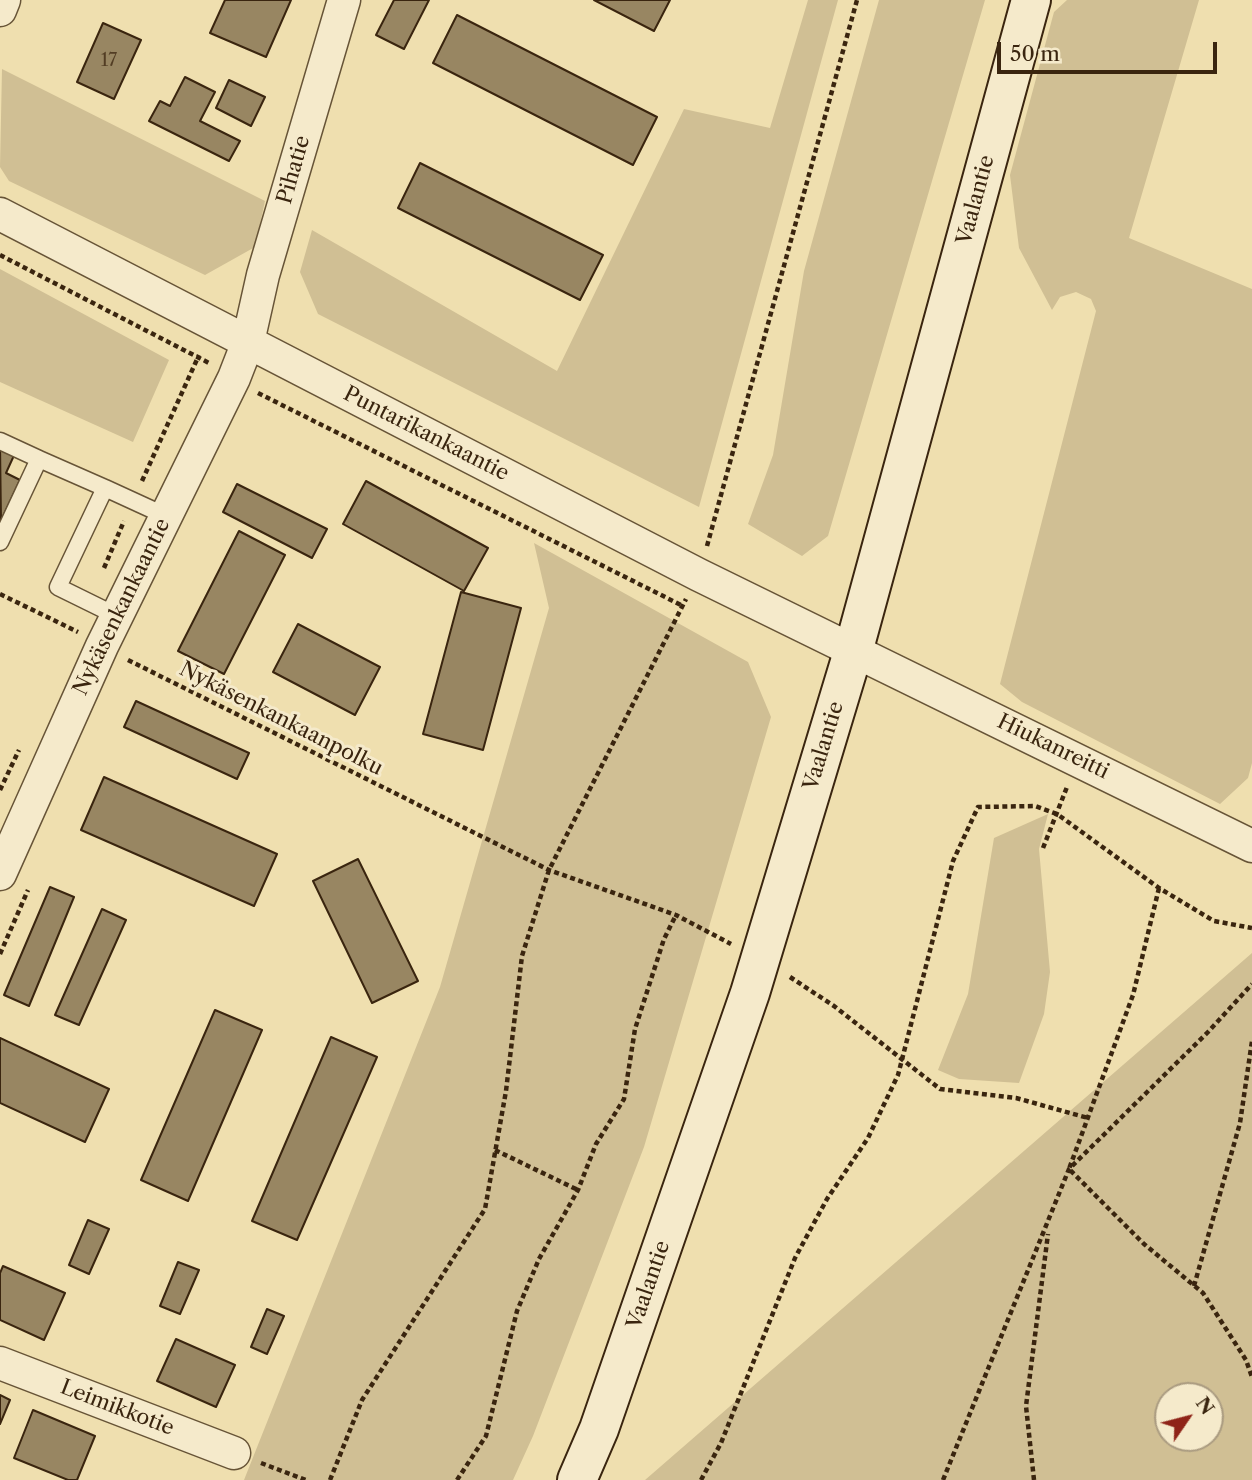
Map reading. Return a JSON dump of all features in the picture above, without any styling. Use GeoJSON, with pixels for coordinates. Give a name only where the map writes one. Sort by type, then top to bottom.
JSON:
{"type":"FeatureCollection","features":[{"type":"Feature","properties":{"kind":"street"},"geometry":{"type":"LineString","coordinates":[[0,10],[4,0]]}},
{"type":"Feature","properties":{"kind":"street","name":"Pihatie"},"geometry":{"type":"LineString","coordinates":[[248,342],[263,275],[344,0]]}},
{"type":"Feature","properties":{"kind":"street","name":"Vaalantie"},"geometry":{"type":"LineString","coordinates":[[577,1480],[598,1429],[750,993],[853,652],[1031,0]]}},
{"type":"Feature","properties":{"kind":"street","name":"Puntarikankaantie"},"geometry":{"type":"LineString","coordinates":[[0,214],[853,652]]}},
{"type":"Feature","properties":{"kind":"street","name":"Nykäsenkankaantie"},"geometry":{"type":"LineString","coordinates":[[0,874],[88,638],[117,616],[234,378],[248,342]]}},
{"type":"Feature","properties":{"kind":"street","name":"Hiukanreitti"},"geometry":{"type":"LineString","coordinates":[[853,652],[1079,759],[1252,846]]}},
{"type":"Feature","properties":{"kind":"street","name":"Leimikkotie"},"geometry":{"type":"LineString","coordinates":[[0,1363],[234,1453]]}},
{"type":"Feature","properties":{"kind":"lane"},"geometry":{"type":"LineString","coordinates":[[0,441],[166,516]]}},
{"type":"Feature","properties":{"kind":"lane"},"geometry":{"type":"LineString","coordinates":[[0,542],[39,459]]}},
{"type":"Feature","properties":{"kind":"lane"},"geometry":{"type":"LineString","coordinates":[[104,488],[58,587],[117,616]]}},
{"type":"Feature","properties":{"kind":"path"},"geometry":{"type":"LineString","coordinates":[[330,1480],[362,1400],[485,1209],[506,1091],[522,956],[549,870],[699,575],[740,435],[857,0]]}},
{"type":"Feature","properties":{"kind":"path"},"geometry":{"type":"LineString","coordinates":[[0,256],[198,358],[260,394],[683,606]]}},
{"type":"Feature","properties":{"kind":"path"},"geometry":{"type":"LineString","coordinates":[[69,643],[88,638],[88,602],[198,358]]}},
{"type":"Feature","properties":{"kind":"path","name":"Nykäsenkankaanpolku"},"geometry":{"type":"LineString","coordinates":[[0,594],[549,870]]}},
{"type":"Feature","properties":{"kind":"path"},"geometry":{"type":"LineString","coordinates":[[0,790],[23,741]]}},
{"type":"Feature","properties":{"kind":"path"},"geometry":{"type":"LineString","coordinates":[[1043,848],[1079,759]]}},
{"type":"Feature","properties":{"kind":"path"},"geometry":{"type":"LineString","coordinates":[[701,1480],[720,1443],[795,1258],[827,1199],[868,1138],[901,1062],[953,861],[978,807],[1035,806],[1057,814],[1159,888],[1214,921],[1252,928]]}},
{"type":"Feature","properties":{"kind":"path"},"geometry":{"type":"LineString","coordinates":[[943,1480],[1048,1227],[1133,995],[1159,888]]}},
{"type":"Feature","properties":{"kind":"path"},"geometry":{"type":"LineString","coordinates":[[457,1480],[486,1436],[517,1311],[539,1259],[578,1190],[596,1144],[624,1099],[635,1029],[664,939],[676,915]]}},
{"type":"Feature","properties":{"kind":"path"},"geometry":{"type":"LineString","coordinates":[[1069,1169],[1208,1032],[1252,984]]}},
{"type":"Feature","properties":{"kind":"path"},"geometry":{"type":"LineString","coordinates":[[1194,1286],[1240,1123],[1252,1041]]}},
{"type":"Feature","properties":{"kind":"path"},"geometry":{"type":"LineString","coordinates":[[901,1062],[940,1089],[1016,1098],[1088,1118]]}},
{"type":"Feature","properties":{"kind":"path"},"geometry":{"type":"LineString","coordinates":[[495,1150],[578,1190]]}},
{"type":"Feature","properties":{"kind":"path"},"geometry":{"type":"LineString","coordinates":[[1069,1169],[1143,1244],[1202,1293],[1246,1360],[1252,1377]]}},
{"type":"Feature","properties":{"kind":"path"},"geometry":{"type":"LineString","coordinates":[[1034,1480],[1026,1406],[1048,1227]]}},
{"type":"Feature","properties":{"kind":"path"},"geometry":{"type":"LineString","coordinates":[[234,1453],[306,1480]]}},
{"type":"Feature","properties":{"kind":"shaded area"},"geometry":{"type":"Polygon","coordinates":[[[808,0],[838,0],[699,507],[318,314],[300,272],[312,230],[557,371],[684,109],[770,128],[808,0]]]}},
{"type":"Feature","properties":{"kind":"shaded area"},"geometry":{"type":"Polygon","coordinates":[[[879,0],[985,0],[828,536],[802,556],[748,524],[773,455],[804,271],[879,0]]]}},
{"type":"Feature","properties":{"kind":"shaded area"},"geometry":{"type":"Polygon","coordinates":[[[1067,0],[1199,0],[1129,238],[1252,289],[1252,763],[1248,778],[1220,804],[1022,702],[1000,684],[1096,311],[1091,299],[1076,292],[1060,297],[1052,310],[1019,248],[1010,175],[1054,12],[1067,0]]]}},
{"type":"Feature","properties":{"kind":"shaded area"},"geometry":{"type":"Polygon","coordinates":[[[2,69],[265,201],[255,247],[205,275],[9,181],[0,167],[2,69]]]}},
{"type":"Feature","properties":{"kind":"shaded area"},"geometry":{"type":"Polygon","coordinates":[[[0,269],[169,360],[133,442],[0,382],[0,269]]]}},
{"type":"Feature","properties":{"kind":"shaded area"},"geometry":{"type":"Polygon","coordinates":[[[534,543],[748,662],[771,717],[644,1147],[533,1436],[513,1480],[244,1480],[440,987],[549,608],[534,543]]]}},
{"type":"Feature","properties":{"kind":"shaded area"},"geometry":{"type":"Polygon","coordinates":[[[1048,814],[1039,849],[1050,972],[1044,1014],[1019,1083],[959,1079],[938,1070],[968,994],[994,838],[1048,814]]]}},
{"type":"Feature","properties":{"kind":"shaded area"},"geometry":{"type":"Polygon","coordinates":[[[1252,953],[1252,1480],[645,1480],[1252,953]]]}},
{"type":"Feature","properties":{"kind":"building"},"geometry":{"type":"Polygon","coordinates":[[[225,0],[291,0],[266,57],[210,33],[225,0]]]}},
{"type":"Feature","properties":{"kind":"building"},"geometry":{"type":"Polygon","coordinates":[[[394,0],[429,0],[404,49],[376,35],[394,0]]]}},
{"type":"Feature","properties":{"kind":"building"},"geometry":{"type":"Polygon","coordinates":[[[594,0],[670,0],[654,31],[594,0]]]}},
{"type":"Feature","properties":{"kind":"building"},"geometry":{"type":"Polygon","coordinates":[[[457,15],[657,117],[633,165],[433,63],[457,15]]]}},
{"type":"Feature","properties":{"kind":"building"},"geometry":{"type":"Polygon","coordinates":[[[103,23],[141,40],[114,99],[77,82],[103,23]]]}},
{"type":"Feature","properties":{"kind":"building"},"geometry":{"type":"Polygon","coordinates":[[[185,77],[215,92],[200,121],[240,141],[229,161],[149,121],[160,101],[170,106],[185,77]]]}},
{"type":"Feature","properties":{"kind":"building"},"geometry":{"type":"Polygon","coordinates":[[[229,80],[265,97],[251,126],[216,108],[229,80]]]}},
{"type":"Feature","properties":{"kind":"building"},"geometry":{"type":"Polygon","coordinates":[[[420,163],[603,255],[580,300],[398,208],[420,163]]]}},
{"type":"Feature","properties":{"kind":"building"},"geometry":{"type":"Polygon","coordinates":[[[0,444],[16,451],[6,473],[20,480],[1,521],[0,444]]]}},
{"type":"Feature","properties":{"kind":"building"},"geometry":{"type":"Polygon","coordinates":[[[366,481],[488,548],[464,591],[343,524],[366,481]]]}},
{"type":"Feature","properties":{"kind":"building"},"geometry":{"type":"Polygon","coordinates":[[[237,484],[327,529],[312,558],[223,512],[237,484]]]}},
{"type":"Feature","properties":{"kind":"building"},"geometry":{"type":"Polygon","coordinates":[[[239,531],[285,555],[224,674],[178,651],[239,531]]]}},
{"type":"Feature","properties":{"kind":"building"},"geometry":{"type":"Polygon","coordinates":[[[461,592],[521,608],[483,750],[423,734],[461,592]]]}},
{"type":"Feature","properties":{"kind":"building"},"geometry":{"type":"Polygon","coordinates":[[[298,624],[380,667],[355,715],[273,672],[298,624]]]}},
{"type":"Feature","properties":{"kind":"building"},"geometry":{"type":"Polygon","coordinates":[[[136,701],[249,753],[237,779],[124,727],[136,701]]]}},
{"type":"Feature","properties":{"kind":"building"},"geometry":{"type":"Polygon","coordinates":[[[104,777],[277,854],[254,906],[81,830],[104,777]]]}},
{"type":"Feature","properties":{"kind":"building"},"geometry":{"type":"Polygon","coordinates":[[[358,859],[418,981],[372,1003],[313,881],[358,859]]]}},
{"type":"Feature","properties":{"kind":"building"},"geometry":{"type":"Polygon","coordinates":[[[50,887],[74,897],[29,1006],[4,995],[50,887]]]}},
{"type":"Feature","properties":{"kind":"building"},"geometry":{"type":"Polygon","coordinates":[[[102,909],[126,920],[79,1025],[55,1015],[102,909]]]}},
{"type":"Feature","properties":{"kind":"building"},"geometry":{"type":"Polygon","coordinates":[[[215,1010],[262,1030],[188,1201],[141,1180],[215,1010]]]}},
{"type":"Feature","properties":{"kind":"building"},"geometry":{"type":"Polygon","coordinates":[[[331,1037],[377,1057],[297,1240],[252,1221],[331,1037]]]}},
{"type":"Feature","properties":{"kind":"building"},"geometry":{"type":"Polygon","coordinates":[[[0,1038],[109,1089],[85,1142],[0,1103],[0,1038]]]}},
{"type":"Feature","properties":{"kind":"building"},"geometry":{"type":"Polygon","coordinates":[[[88,1220],[109,1229],[89,1274],[69,1265],[88,1220]]]}},
{"type":"Feature","properties":{"kind":"building"},"geometry":{"type":"Polygon","coordinates":[[[178,1262],[199,1270],[180,1314],[160,1306],[178,1262]]]}},
{"type":"Feature","properties":{"kind":"building"},"geometry":{"type":"Polygon","coordinates":[[[3,1266],[65,1293],[44,1340],[0,1320],[0,1273],[3,1266]]]}},
{"type":"Feature","properties":{"kind":"building"},"geometry":{"type":"Polygon","coordinates":[[[267,1309],[284,1316],[267,1354],[251,1347],[267,1309]]]}},
{"type":"Feature","properties":{"kind":"building"},"geometry":{"type":"Polygon","coordinates":[[[176,1339],[235,1365],[216,1407],[157,1381],[176,1339]]]}},
{"type":"Feature","properties":{"kind":"building"},"geometry":{"type":"Polygon","coordinates":[[[0,1395],[10,1400],[0,1424],[0,1395]]]}},
{"type":"Feature","properties":{"kind":"building"},"geometry":{"type":"Polygon","coordinates":[[[33,1410],[95,1436],[77,1480],[68,1480],[14,1458],[33,1410]]]}}]}
